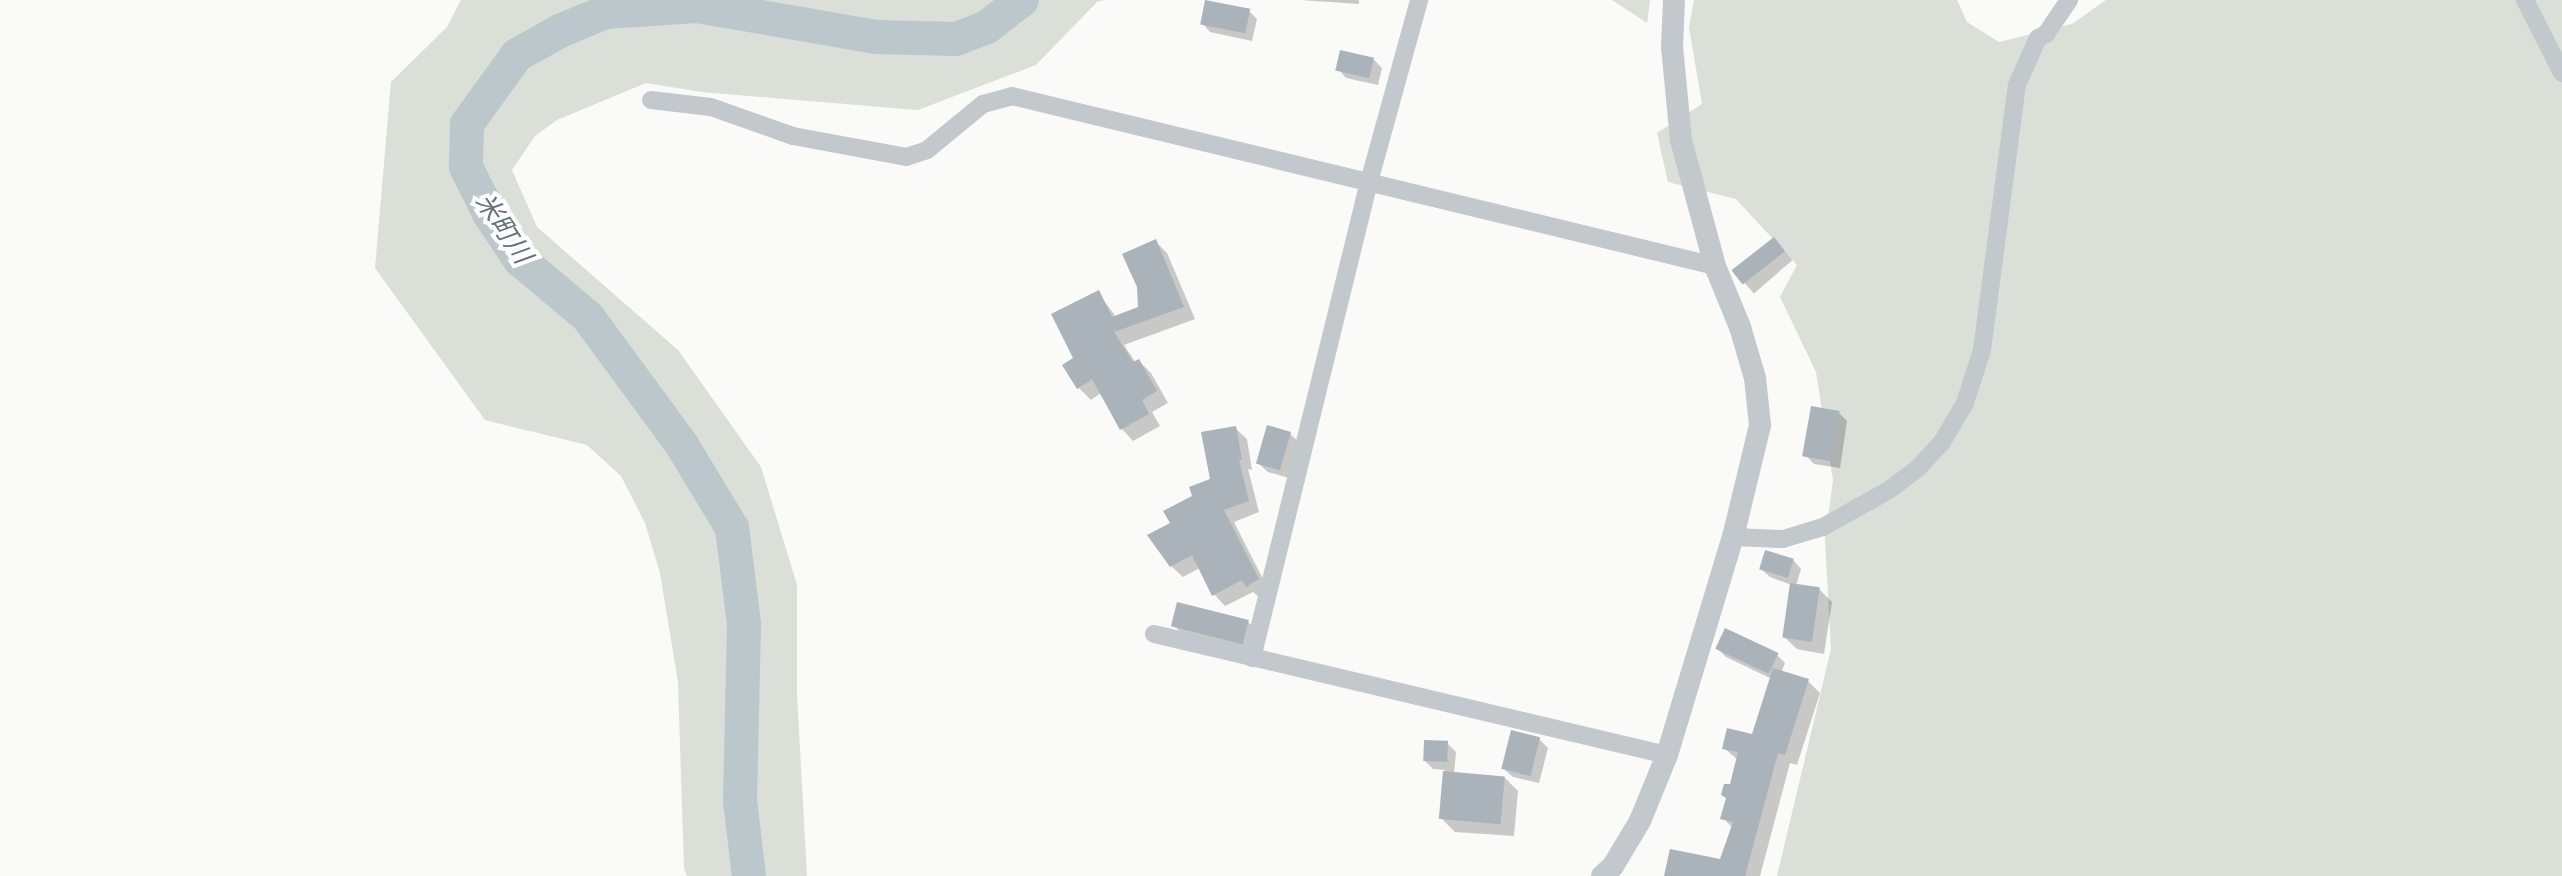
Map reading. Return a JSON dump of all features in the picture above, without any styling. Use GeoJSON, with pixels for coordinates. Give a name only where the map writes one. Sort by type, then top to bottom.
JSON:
{"type":"FeatureCollection","features":[{"type":"Feature","properties":{"kind":"street"},"geometry":{"type":"LineString","coordinates":[[1252,658],[1369,182],[1419,0]]}},
{"type":"Feature","properties":{"kind":"street"},"geometry":{"type":"LineString","coordinates":[[1602,876],[1613,866],[1640,821],[1667,755],[1733,537],[1760,425],[1755,378],[1740,327],[1715,266],[1681,140],[1672,47],[1674,0]]}},
{"type":"Feature","properties":{"kind":"street"},"geometry":{"type":"LineString","coordinates":[[1733,537],[1783,539],[1823,527],[1889,490],[1918,468],[1942,442],[1965,403],[1982,350],[2017,85],[2038,38],[2046,34],[2069,0]]}},
{"type":"Feature","properties":{"kind":"street"},"geometry":{"type":"LineString","coordinates":[[2525,0],[2562,73]]}},
{"type":"Feature","properties":{"kind":"street"},"geometry":{"type":"LineString","coordinates":[[651,100],[711,107],[793,136],[906,157],[927,150],[983,104],[1012,96],[1715,266]]}},
{"type":"Feature","properties":{"kind":"street"},"geometry":{"type":"LineString","coordinates":[[1154,634],[1667,755]]}},
{"type":"Feature","properties":{"kind":"shaded area"},"geometry":{"type":"Polygon","coordinates":[[[461,0],[1105,0],[1097,2],[1036,65],[918,110],[702,92],[646,83],[557,120],[535,136],[512,170],[537,227],[678,350],[761,467],[797,585],[797,695],[807,876],[687,876],[684,868],[678,682],[660,573],[645,523],[621,476],[587,445],[485,420],[375,268],[391,82],[447,27],[461,0]]]}},
{"type":"Feature","properties":{"kind":"shaded area"},"geometry":{"type":"Polygon","coordinates":[[[1612,0],[1650,0],[1647,24],[1647,23],[1612,0]]]}},
{"type":"Feature","properties":{"kind":"shaded area"},"geometry":{"type":"Polygon","coordinates":[[[1694,0],[1957,0],[1967,22],[1999,42],[2072,24],[2106,0],[2562,0],[2562,876],[1777,876],[1831,649],[1825,539],[1833,480],[1816,372],[1780,297],[1797,265],[1736,199],[1668,182],[1657,133],[1702,104],[1689,27],[1694,0]]]}},
{"type":"Feature","properties":{"kind":"building"},"geometry":{"type":"Polygon","coordinates":[[[1205,0],[1250,9],[1245,33],[1200,25],[1205,0]]]}},
{"type":"Feature","properties":{"kind":"building"},"geometry":{"type":"Polygon","coordinates":[[[1340,50],[1374,58],[1369,78],[1335,70],[1340,50]]]}},
{"type":"Feature","properties":{"kind":"building"},"geometry":{"type":"Polygon","coordinates":[[[1774,237],[1785,251],[1743,284],[1731,270],[1774,237]]]}},
{"type":"Feature","properties":{"kind":"building"},"geometry":{"type":"Polygon","coordinates":[[[1156,239],[1184,307],[1114,332],[1133,362],[1139,359],[1157,391],[1142,400],[1149,414],[1120,430],[1092,379],[1077,389],[1062,365],[1073,358],[1051,314],[1099,290],[1112,317],[1138,307],[1137,287],[1122,254],[1156,239]]]}},
{"type":"Feature","properties":{"kind":"building"},"geometry":{"type":"Polygon","coordinates":[[[1811,406],[1840,411],[1831,461],[1802,456],[1811,406]]]}},
{"type":"Feature","properties":{"kind":"building"},"geometry":{"type":"Polygon","coordinates":[[[1267,425],[1291,432],[1280,470],[1256,463],[1267,425]]]}},
{"type":"Feature","properties":{"kind":"building"},"geometry":{"type":"Polygon","coordinates":[[[1236,426],[1242,460],[1239,460],[1249,501],[1224,510],[1259,579],[1246,587],[1242,580],[1212,596],[1192,555],[1170,567],[1147,535],[1170,523],[1163,511],[1192,496],[1189,487],[1210,479],[1201,432],[1236,426]]]}},
{"type":"Feature","properties":{"kind":"building"},"geometry":{"type":"Polygon","coordinates":[[[1765,550],[1794,559],[1788,578],[1759,569],[1765,550]]]}},
{"type":"Feature","properties":{"kind":"building"},"geometry":{"type":"Polygon","coordinates":[[[1790,583],[1820,587],[1812,642],[1782,637],[1790,583]]]}},
{"type":"Feature","properties":{"kind":"building"},"geometry":{"type":"Polygon","coordinates":[[[1177,602],[1249,620],[1243,644],[1171,626],[1177,602]]]}},
{"type":"Feature","properties":{"kind":"building"},"geometry":{"type":"Polygon","coordinates":[[[1725,628],[1778,653],[1769,674],[1715,649],[1725,628]]]}},
{"type":"Feature","properties":{"kind":"building"},"geometry":{"type":"Polygon","coordinates":[[[1773,668],[1809,679],[1785,755],[1778,753],[1745,876],[1664,876],[1670,849],[1720,859],[1733,822],[1720,819],[1726,798],[1721,795],[1724,784],[1730,784],[1738,752],[1722,749],[1727,728],[1752,734],[1773,668]]]}},
{"type":"Feature","properties":{"kind":"building"},"geometry":{"type":"Polygon","coordinates":[[[1511,730],[1540,737],[1530,776],[1501,769],[1511,730]]]}},
{"type":"Feature","properties":{"kind":"building"},"geometry":{"type":"Polygon","coordinates":[[[1424,740],[1448,741],[1447,762],[1423,761],[1424,740]]]}},
{"type":"Feature","properties":{"kind":"building"},"geometry":{"type":"Polygon","coordinates":[[[1443,771],[1505,776],[1501,824],[1439,819],[1443,771]]]}},
{"type":"Feature","properties":{"kind":"waterway","name":"米町川"},"geometry":{"type":"LineString","coordinates":[[749,876],[740,801],[744,624],[732,528],[682,445],[588,317],[520,260],[490,215],[466,167],[467,124],[517,55],[562,30],[606,12],[697,6],[876,37],[956,39],[987,27],[1022,0]]}}]}
